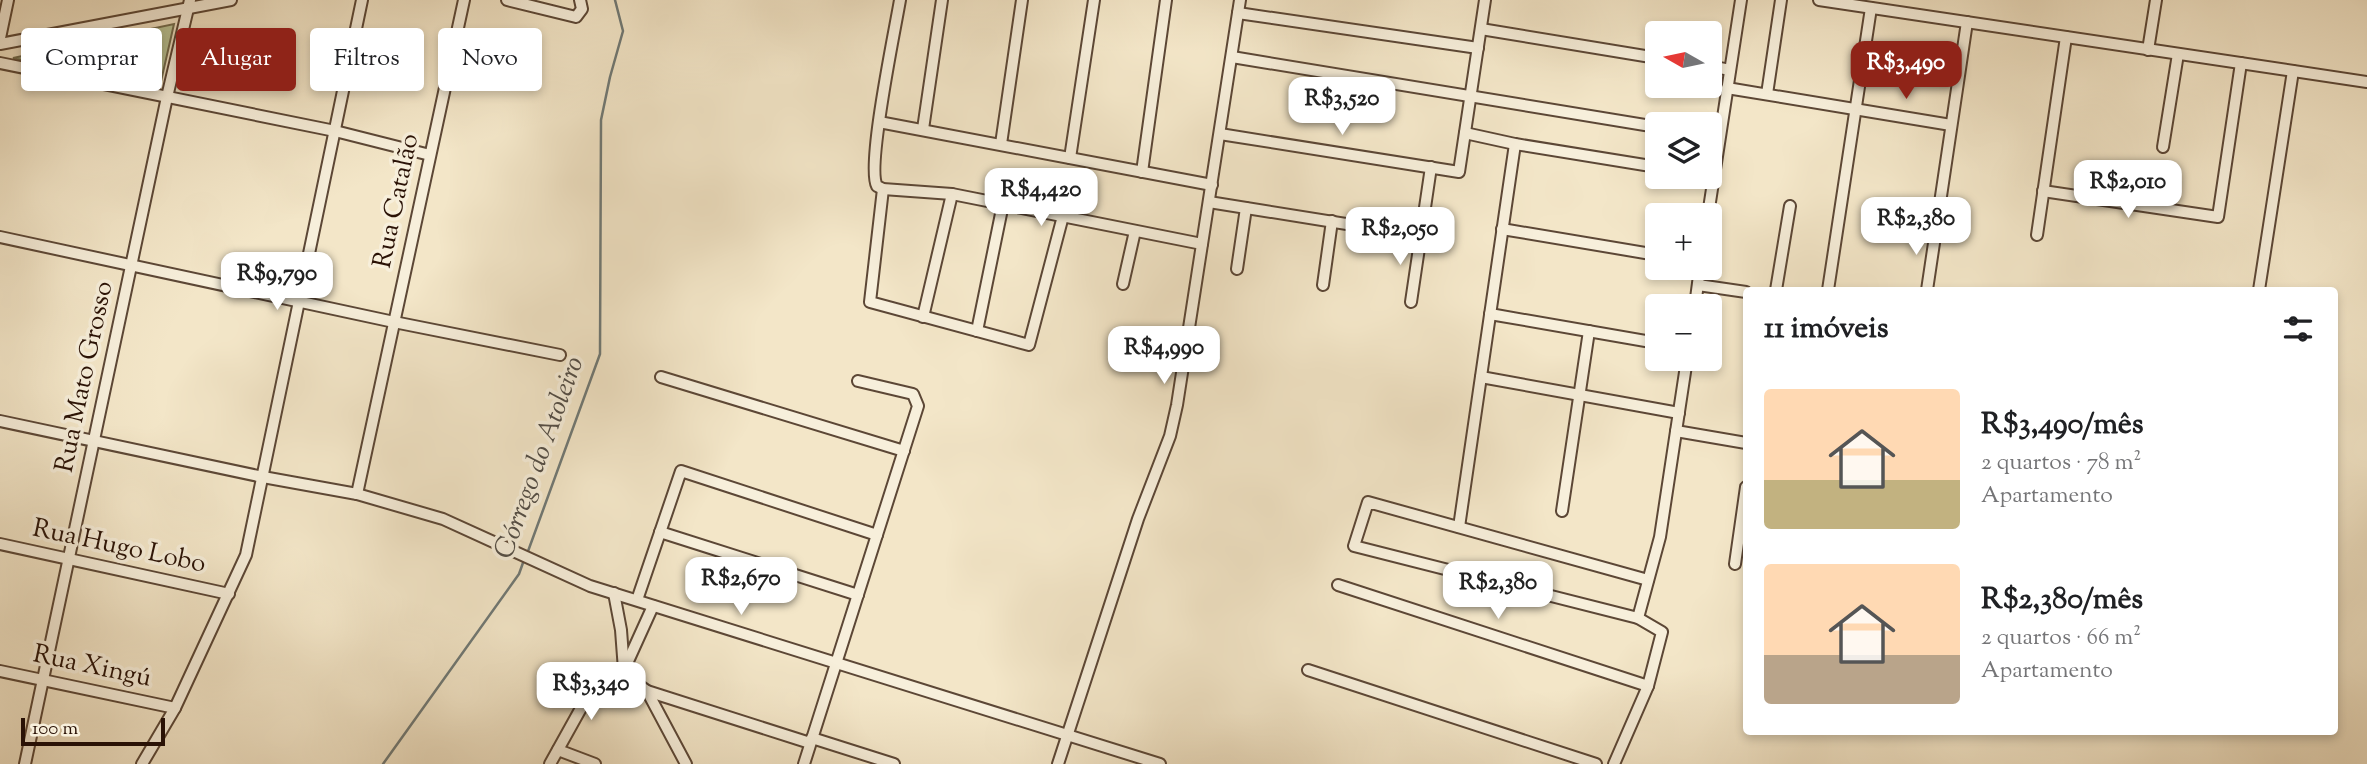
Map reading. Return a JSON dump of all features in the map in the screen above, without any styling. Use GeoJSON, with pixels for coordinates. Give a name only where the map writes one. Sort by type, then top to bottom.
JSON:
{"type":"FeatureCollection","features":[{"type":"Feature","properties":{"kind":"street"},"geometry":{"type":"LineString","coordinates":[[0,38],[9,0]]}},
{"type":"Feature","properties":{"kind":"street"},"geometry":{"type":"LineString","coordinates":[[0,44],[190,4],[231,0]]}},
{"type":"Feature","properties":{"kind":"street"},"geometry":{"type":"LineString","coordinates":[[142,764],[175,708],[246,555],[362,0]]}},
{"type":"Feature","properties":{"kind":"street","name":"Rua Catalão"},"geometry":{"type":"LineString","coordinates":[[356,494],[464,0]]}},
{"type":"Feature","properties":{"kind":"street"},"geometry":{"type":"LineString","coordinates":[[506,0],[576,17],[582,9],[580,0]]}},
{"type":"Feature","properties":{"kind":"street"},"geometry":{"type":"LineString","coordinates":[[900,0],[873,172],[873,180],[883,189],[952,194],[1202,244]]}},
{"type":"Feature","properties":{"kind":"street"},"geometry":{"type":"LineString","coordinates":[[923,129],[942,0]]}},
{"type":"Feature","properties":{"kind":"street"},"geometry":{"type":"LineString","coordinates":[[1001,144],[1022,0]]}},
{"type":"Feature","properties":{"kind":"street"},"geometry":{"type":"LineString","coordinates":[[1070,158],[1094,0]]}},
{"type":"Feature","properties":{"kind":"street"},"geometry":{"type":"LineString","coordinates":[[1142,172],[1166,0]]}},
{"type":"Feature","properties":{"kind":"street"},"geometry":{"type":"LineString","coordinates":[[1058,764],[1139,519],[1170,436],[1240,0]]}},
{"type":"Feature","properties":{"kind":"street"},"geometry":{"type":"LineString","coordinates":[[1220,134],[1459,172],[1485,0]]}},
{"type":"Feature","properties":{"kind":"street"},"geometry":{"type":"LineString","coordinates":[[1721,112],[1741,0]]}},
{"type":"Feature","properties":{"kind":"street"},"geometry":{"type":"LineString","coordinates":[[1767,94],[1781,0]]}},
{"type":"Feature","properties":{"kind":"street"},"geometry":{"type":"LineString","coordinates":[[1819,0],[2367,82]]}},
{"type":"Feature","properties":{"kind":"street"},"geometry":{"type":"LineString","coordinates":[[2148,50],[2156,0]]}},
{"type":"Feature","properties":{"kind":"street","name":"Rua Mato Grosso"},"geometry":{"type":"LineString","coordinates":[[25,764],[167,97],[190,4]]}},
{"type":"Feature","properties":{"kind":"street"},"geometry":{"type":"LineString","coordinates":[[1828,287],[1856,109],[1866,5]]}},
{"type":"Feature","properties":{"kind":"street"},"geometry":{"type":"LineString","coordinates":[[1238,13],[1478,48]]}},
{"type":"Feature","properties":{"kind":"street"},"geometry":{"type":"LineString","coordinates":[[1927,287],[1967,22]]}},
{"type":"Feature","properties":{"kind":"street"},"geometry":{"type":"LineString","coordinates":[[1481,29],[1645,56]]}},
{"type":"Feature","properties":{"kind":"street"},"geometry":{"type":"LineString","coordinates":[[2037,235],[2066,37]]}},
{"type":"Feature","properties":{"kind":"street"},"geometry":{"type":"LineString","coordinates":[[2163,147],[2178,54]]}},
{"type":"Feature","properties":{"kind":"street"},"geometry":{"type":"LineString","coordinates":[[1231,57],[1645,125]]}},
{"type":"Feature","properties":{"kind":"street"},"geometry":{"type":"LineString","coordinates":[[0,63],[335,131],[430,155]]}},
{"type":"Feature","properties":{"kind":"street"},"geometry":{"type":"LineString","coordinates":[[2043,191],[2218,217],[2241,63]]}},
{"type":"Feature","properties":{"kind":"street"},"geometry":{"type":"LineString","coordinates":[[1722,68],[1730,70]]}},
{"type":"Feature","properties":{"kind":"street"},"geometry":{"type":"LineString","coordinates":[[2259,287],[2292,71]]}},
{"type":"Feature","properties":{"kind":"street"},"geometry":{"type":"LineString","coordinates":[[1727,88],[1951,125]]}},
{"type":"Feature","properties":{"kind":"street"},"geometry":{"type":"LineString","coordinates":[[879,122],[1212,186]]}},
{"type":"Feature","properties":{"kind":"street"},"geometry":{"type":"LineString","coordinates":[[1465,134],[1645,165]]}},
{"type":"Feature","properties":{"kind":"street"},"geometry":{"type":"LineString","coordinates":[[1459,527],[1515,144]]}},
{"type":"Feature","properties":{"kind":"street"},"geometry":{"type":"LineString","coordinates":[[1411,302],[1432,167]]}},
{"type":"Feature","properties":{"kind":"street"},"geometry":{"type":"LineString","coordinates":[[883,189],[870,302],[1029,345],[1063,216]]}},
{"type":"Feature","properties":{"kind":"street"},"geometry":{"type":"LineString","coordinates":[[923,317],[952,194]]}},
{"type":"Feature","properties":{"kind":"street"},"geometry":{"type":"LineString","coordinates":[[1209,202],[1421,236]]}},
{"type":"Feature","properties":{"kind":"street"},"geometry":{"type":"LineString","coordinates":[[977,331],[1003,205]]}},
{"type":"Feature","properties":{"kind":"street"},"geometry":{"type":"LineString","coordinates":[[1776,287],[1790,206]]}},
{"type":"Feature","properties":{"kind":"street"},"geometry":{"type":"LineString","coordinates":[[1237,269],[1246,208]]}},
{"type":"Feature","properties":{"kind":"street"},"geometry":{"type":"LineString","coordinates":[[1323,285],[1332,222]]}},
{"type":"Feature","properties":{"kind":"street"},"geometry":{"type":"LineString","coordinates":[[1502,229],[1645,253]]}},
{"type":"Feature","properties":{"kind":"street"},"geometry":{"type":"LineString","coordinates":[[1123,284],[1135,231]]}},
{"type":"Feature","properties":{"kind":"street"},"geometry":{"type":"LineString","coordinates":[[0,237],[394,323],[560,355]]}},
{"type":"Feature","properties":{"kind":"street"},"geometry":{"type":"LineString","coordinates":[[1697,294],[1699,280]]}},
{"type":"Feature","properties":{"kind":"street"},"geometry":{"type":"LineString","coordinates":[[1698,285],[1743,292]]}},
{"type":"Feature","properties":{"kind":"street"},"geometry":{"type":"LineString","coordinates":[[1490,314],[1645,341]]}},
{"type":"Feature","properties":{"kind":"street"},"geometry":{"type":"LineString","coordinates":[[1562,511],[1589,331]]}},
{"type":"Feature","properties":{"kind":"street"},"geometry":{"type":"LineString","coordinates":[[1638,618],[1660,537],[1685,371]]}},
{"type":"Feature","properties":{"kind":"street"},"geometry":{"type":"LineString","coordinates":[[661,377],[904,451]]}},
{"type":"Feature","properties":{"kind":"street"},"geometry":{"type":"LineString","coordinates":[[1480,377],[1679,413]]}},
{"type":"Feature","properties":{"kind":"street"},"geometry":{"type":"LineString","coordinates":[[804,764],[918,406],[913,394],[858,381]]}},
{"type":"Feature","properties":{"kind":"street"},"geometry":{"type":"LineString","coordinates":[[0,421],[356,494],[443,519],[590,586],[1160,764]]}},
{"type":"Feature","properties":{"kind":"street"},"geometry":{"type":"LineString","coordinates":[[1676,431],[1743,442]]}},
{"type":"Feature","properties":{"kind":"street"},"geometry":{"type":"LineString","coordinates":[[637,600],[681,471],[877,535]]}},
{"type":"Feature","properties":{"kind":"street"},"geometry":{"type":"LineString","coordinates":[[1614,764],[1648,686],[1662,632],[1638,618],[1354,546],[1368,502],[1648,580]]}},
{"type":"Feature","properties":{"kind":"street"},"geometry":{"type":"LineString","coordinates":[[1735,564],[1743,531]]}},
{"type":"Feature","properties":{"kind":"street"},"geometry":{"type":"LineString","coordinates":[[660,532],[858,595]]}},
{"type":"Feature","properties":{"kind":"street","name":"Rua Hugo Lobo"},"geometry":{"type":"LineString","coordinates":[[0,544],[229,594]]}},
{"type":"Feature","properties":{"kind":"street"},"geometry":{"type":"LineString","coordinates":[[1338,585],[1648,686]]}},
{"type":"Feature","properties":{"kind":"street"},"geometry":{"type":"LineString","coordinates":[[614,593],[621,630],[624,670],[632,680],[648,691],[894,764]]}},
{"type":"Feature","properties":{"kind":"street"},"geometry":{"type":"LineString","coordinates":[[550,764],[590,692],[600,682],[624,670],[653,606]]}},
{"type":"Feature","properties":{"kind":"street"},"geometry":{"type":"LineString","coordinates":[[1308,670],[1597,764]]}},
{"type":"Feature","properties":{"kind":"street","name":"Rua Xingú"},"geometry":{"type":"LineString","coordinates":[[0,671],[175,708]]}},
{"type":"Feature","properties":{"kind":"street"},"geometry":{"type":"LineString","coordinates":[[648,691],[686,764]]}},
{"type":"Feature","properties":{"kind":"street"},"geometry":{"type":"LineString","coordinates":[[558,750],[595,764]]}},
{"type":"Feature","properties":{"kind":"green space"},"geometry":{"type":"Polygon","coordinates":[[[174,24],[162,77],[162,28],[155,28],[174,24]]]}},
{"type":"Feature","properties":{"kind":"waterway","name":"Córrego do Atoleiro"},"geometry":{"type":"LineString","coordinates":[[527,554],[600,354],[601,120],[623,31],[615,0]]}},
{"type":"Feature","properties":{"kind":"waterway","name":"Córrego do Atoleiro"},"geometry":{"type":"LineString","coordinates":[[383,764],[519,574],[524,560]]}}]}
